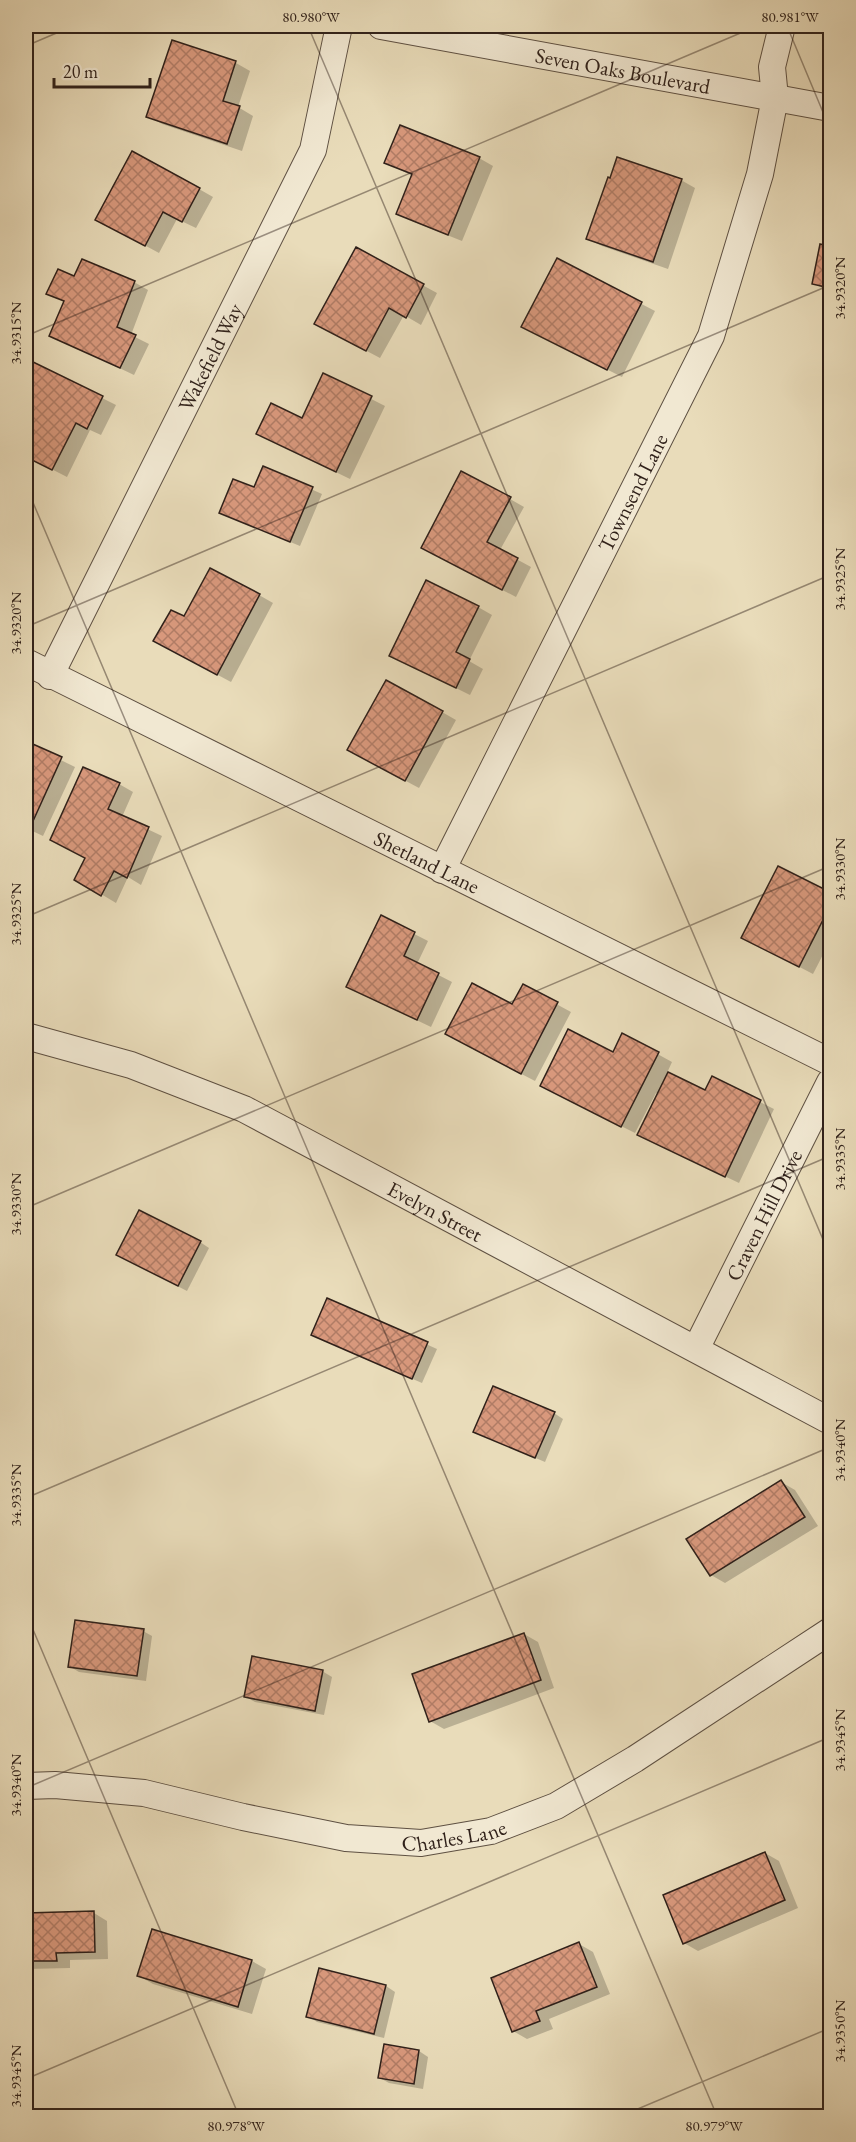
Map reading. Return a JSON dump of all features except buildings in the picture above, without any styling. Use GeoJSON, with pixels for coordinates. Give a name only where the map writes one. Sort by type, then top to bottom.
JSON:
{"type":"FeatureCollection","features":[{"type":"Feature","properties":{"kind":"street","name":"Wakefield Way"},"geometry":{"type":"LineString","coordinates":[[50,676],[313,150],[339,26]]}},
{"type":"Feature","properties":{"kind":"street","name":"Seven Oaks Boulevard"},"geometry":{"type":"LineString","coordinates":[[381,26],[831,108]]}},
{"type":"Feature","properties":{"kind":"street","name":"Townsend Lane"},"geometry":{"type":"LineString","coordinates":[[442,870],[711,336],[760,174],[775,98],[772,67],[782,26]]}},
{"type":"Feature","properties":{"kind":"street","name":"Shetland Lane"},"geometry":{"type":"LineString","coordinates":[[26,662],[50,676],[831,1062]]}},
{"type":"Feature","properties":{"kind":"street","name":"Evelyn Street"},"geometry":{"type":"LineString","coordinates":[[26,1036],[131,1065],[244,1109],[831,1421]]}},
{"type":"Feature","properties":{"kind":"street","name":"Craven Hill Drive"},"geometry":{"type":"LineString","coordinates":[[696,1349],[831,1082]]}},
{"type":"Feature","properties":{"kind":"street","name":"Charles Lane"},"geometry":{"type":"LineString","coordinates":[[26,1786],[55,1785],[144,1793],[243,1817],[346,1838],[421,1843],[492,1831],[556,1806],[635,1759],[831,1631]]}}]}
